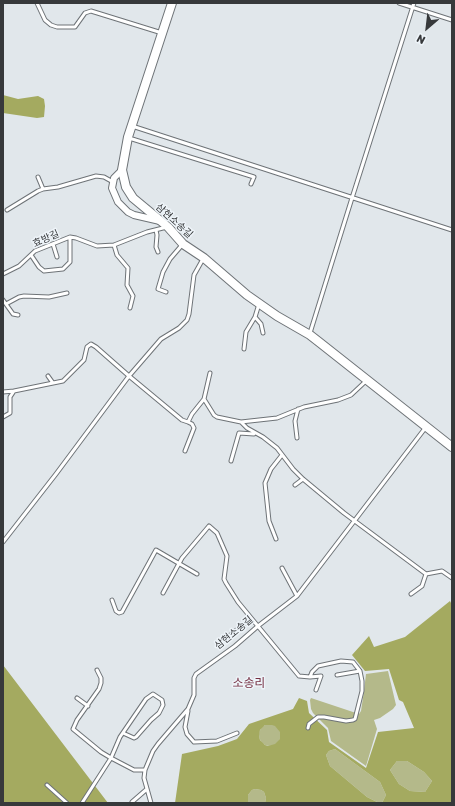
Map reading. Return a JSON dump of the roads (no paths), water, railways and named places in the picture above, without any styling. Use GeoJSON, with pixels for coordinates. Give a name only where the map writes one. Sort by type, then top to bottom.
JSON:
{"type":"FeatureCollection","features":[{"type":"Feature","properties":{"kind":"street","name":"삼현소송길"},"geometry":{"type":"LineString","coordinates":[[172,3],[128,137],[122,170],[126,187],[133,198],[168,227],[183,244],[204,258],[259,304],[276,316],[310,335],[452,447]]}},
{"type":"Feature","properties":{"kind":"street"},"geometry":{"type":"LineString","coordinates":[[122,170],[112,182],[112,188],[118,202],[128,212],[162,222]]}},
{"type":"Feature","properties":{"kind":"lane"},"geometry":{"type":"LineString","coordinates":[[36,3],[45,20],[51,25],[57,27],[75,27],[85,13],[91,11],[162,33]]}},
{"type":"Feature","properties":{"kind":"lane"},"geometry":{"type":"LineString","coordinates":[[399,3],[452,20]]}},
{"type":"Feature","properties":{"kind":"lane"},"geometry":{"type":"LineString","coordinates":[[310,335],[414,3]]}},
{"type":"Feature","properties":{"kind":"lane"},"geometry":{"type":"LineString","coordinates":[[132,126],[452,230]]}},
{"type":"Feature","properties":{"kind":"lane"},"geometry":{"type":"LineString","coordinates":[[128,137],[254,177],[251,184]]}},
{"type":"Feature","properties":{"kind":"lane"},"geometry":{"type":"LineString","coordinates":[[7,210],[43,189],[58,187],[96,176],[104,177],[112,182]]}},
{"type":"Feature","properties":{"kind":"lane"},"geometry":{"type":"LineString","coordinates":[[38,177],[43,189]]}},
{"type":"Feature","properties":{"kind":"lane","name":"효방길"},"geometry":{"type":"LineString","coordinates":[[3,274],[19,266],[35,252],[70,237],[97,246],[114,245],[147,232],[168,227]]}},
{"type":"Feature","properties":{"kind":"lane"},"geometry":{"type":"LineString","coordinates":[[156,230],[156,247],[158,252]]}},
{"type":"Feature","properties":{"kind":"lane"},"geometry":{"type":"LineString","coordinates":[[31,255],[39,267],[44,271],[63,269],[70,262],[70,237]]}},
{"type":"Feature","properties":{"kind":"lane"},"geometry":{"type":"LineString","coordinates":[[53,244],[57,257]]}},
{"type":"Feature","properties":{"kind":"lane"},"geometry":{"type":"LineString","coordinates":[[166,292],[158,289],[163,272],[170,259],[183,244]]}},
{"type":"Feature","properties":{"kind":"lane"},"geometry":{"type":"LineString","coordinates":[[114,245],[117,255],[128,268],[127,285],[133,296],[130,308]]}},
{"type":"Feature","properties":{"kind":"lane"},"geometry":{"type":"LineString","coordinates":[[3,542],[129,376],[161,339],[187,320],[194,274],[204,258]]}},
{"type":"Feature","properties":{"kind":"lane"},"geometry":{"type":"LineString","coordinates":[[6,304],[24,296],[49,296],[67,292]]}},
{"type":"Feature","properties":{"kind":"lane"},"geometry":{"type":"LineString","coordinates":[[3,300],[13,314],[18,315]]}},
{"type":"Feature","properties":{"kind":"lane"},"geometry":{"type":"LineString","coordinates":[[244,349],[246,332],[255,317],[259,304]]}},
{"type":"Feature","properties":{"kind":"lane"},"geometry":{"type":"LineString","coordinates":[[255,317],[261,324],[263,332]]}},
{"type":"Feature","properties":{"kind":"lane"},"geometry":{"type":"LineString","coordinates":[[3,392],[59,382],[67,379],[84,360],[87,347],[91,344],[177,416],[192,424],[194,428],[185,451]]}},
{"type":"Feature","properties":{"kind":"lane"},"geometry":{"type":"LineString","coordinates":[[188,422],[204,399],[210,373]]}},
{"type":"Feature","properties":{"kind":"lane"},"geometry":{"type":"LineString","coordinates":[[48,376],[53,383]]}},
{"type":"Feature","properties":{"kind":"lane"},"geometry":{"type":"LineString","coordinates":[[204,399],[217,418],[241,422],[277,418],[298,409],[345,398],[355,392],[367,380]]}},
{"type":"Feature","properties":{"kind":"lane"},"geometry":{"type":"LineString","coordinates":[[3,417],[10,413],[10,397],[14,391]]}},
{"type":"Feature","properties":{"kind":"lane"},"geometry":{"type":"LineString","coordinates":[[297,438],[294,421],[298,409]]}},
{"type":"Feature","properties":{"kind":"lane"},"geometry":{"type":"LineString","coordinates":[[241,422],[247,428],[271,442],[303,479],[354,521],[426,574],[442,571],[452,578]]}},
{"type":"Feature","properties":{"kind":"lane","name":"삼현소송길"},"geometry":{"type":"LineString","coordinates":[[151,803],[144,778],[145,770],[150,756],[158,744],[188,709],[194,695],[194,678],[196,674],[235,646],[297,596],[426,427]]}},
{"type":"Feature","properties":{"kind":"lane"},"geometry":{"type":"LineString","coordinates":[[231,461],[239,433],[257,434]]}},
{"type":"Feature","properties":{"kind":"lane"},"geometry":{"type":"LineString","coordinates":[[276,539],[269,520],[265,483],[271,469],[282,455]]}},
{"type":"Feature","properties":{"kind":"lane"},"geometry":{"type":"LineString","coordinates":[[295,485],[303,479]]}},
{"type":"Feature","properties":{"kind":"lane"},"geometry":{"type":"LineString","coordinates":[[163,594],[180,562],[209,526],[217,533],[227,556],[225,575],[226,583],[251,618],[299,676],[321,676],[316,690]]}},
{"type":"Feature","properties":{"kind":"lane"},"geometry":{"type":"LineString","coordinates":[[112,600],[116,611],[122,612],[156,550],[180,562],[197,574]]}},
{"type":"Feature","properties":{"kind":"lane"},"geometry":{"type":"LineString","coordinates":[[282,568],[297,596]]}},
{"type":"Feature","properties":{"kind":"lane"},"geometry":{"type":"LineString","coordinates":[[411,594],[422,586],[426,574]]}},
{"type":"Feature","properties":{"kind":"lane"},"geometry":{"type":"LineString","coordinates":[[226,639],[251,618]]}},
{"type":"Feature","properties":{"kind":"lane"},"geometry":{"type":"LineString","coordinates":[[308,728],[312,721],[318,717],[346,720],[355,719],[362,691],[360,672],[352,662],[341,661],[318,666],[312,672],[310,677]]}},
{"type":"Feature","properties":{"kind":"lane"},"geometry":{"type":"LineString","coordinates":[[97,670],[102,683],[88,706],[77,720],[73,729],[101,752],[111,758],[134,770],[145,770]]}},
{"type":"Feature","properties":{"kind":"lane"},"geometry":{"type":"LineString","coordinates":[[338,675],[360,672]]}},
{"type":"Feature","properties":{"kind":"lane"},"geometry":{"type":"LineString","coordinates":[[82,803],[111,758],[123,733],[146,699],[153,694],[162,700],[163,705],[159,713],[136,737],[134,738],[123,733]]}},
{"type":"Feature","properties":{"kind":"lane"},"geometry":{"type":"LineString","coordinates":[[77,698],[88,706]]}},
{"type":"Feature","properties":{"kind":"lane"},"geometry":{"type":"LineString","coordinates":[[188,709],[185,727],[187,734],[194,742],[217,741],[237,733]]}},
{"type":"Feature","properties":{"kind":"lane"},"geometry":{"type":"LineString","coordinates":[[47,785],[67,803]]}},
{"type":"Feature","properties":{"kind":"lane"},"geometry":{"type":"LineString","coordinates":[[132,802],[147,789]]}},
{"type":"Feature","properties":{"kind":"district","name":"소송리"},"geometry":{"type":"Point","coordinates":[249,684]}}]}
